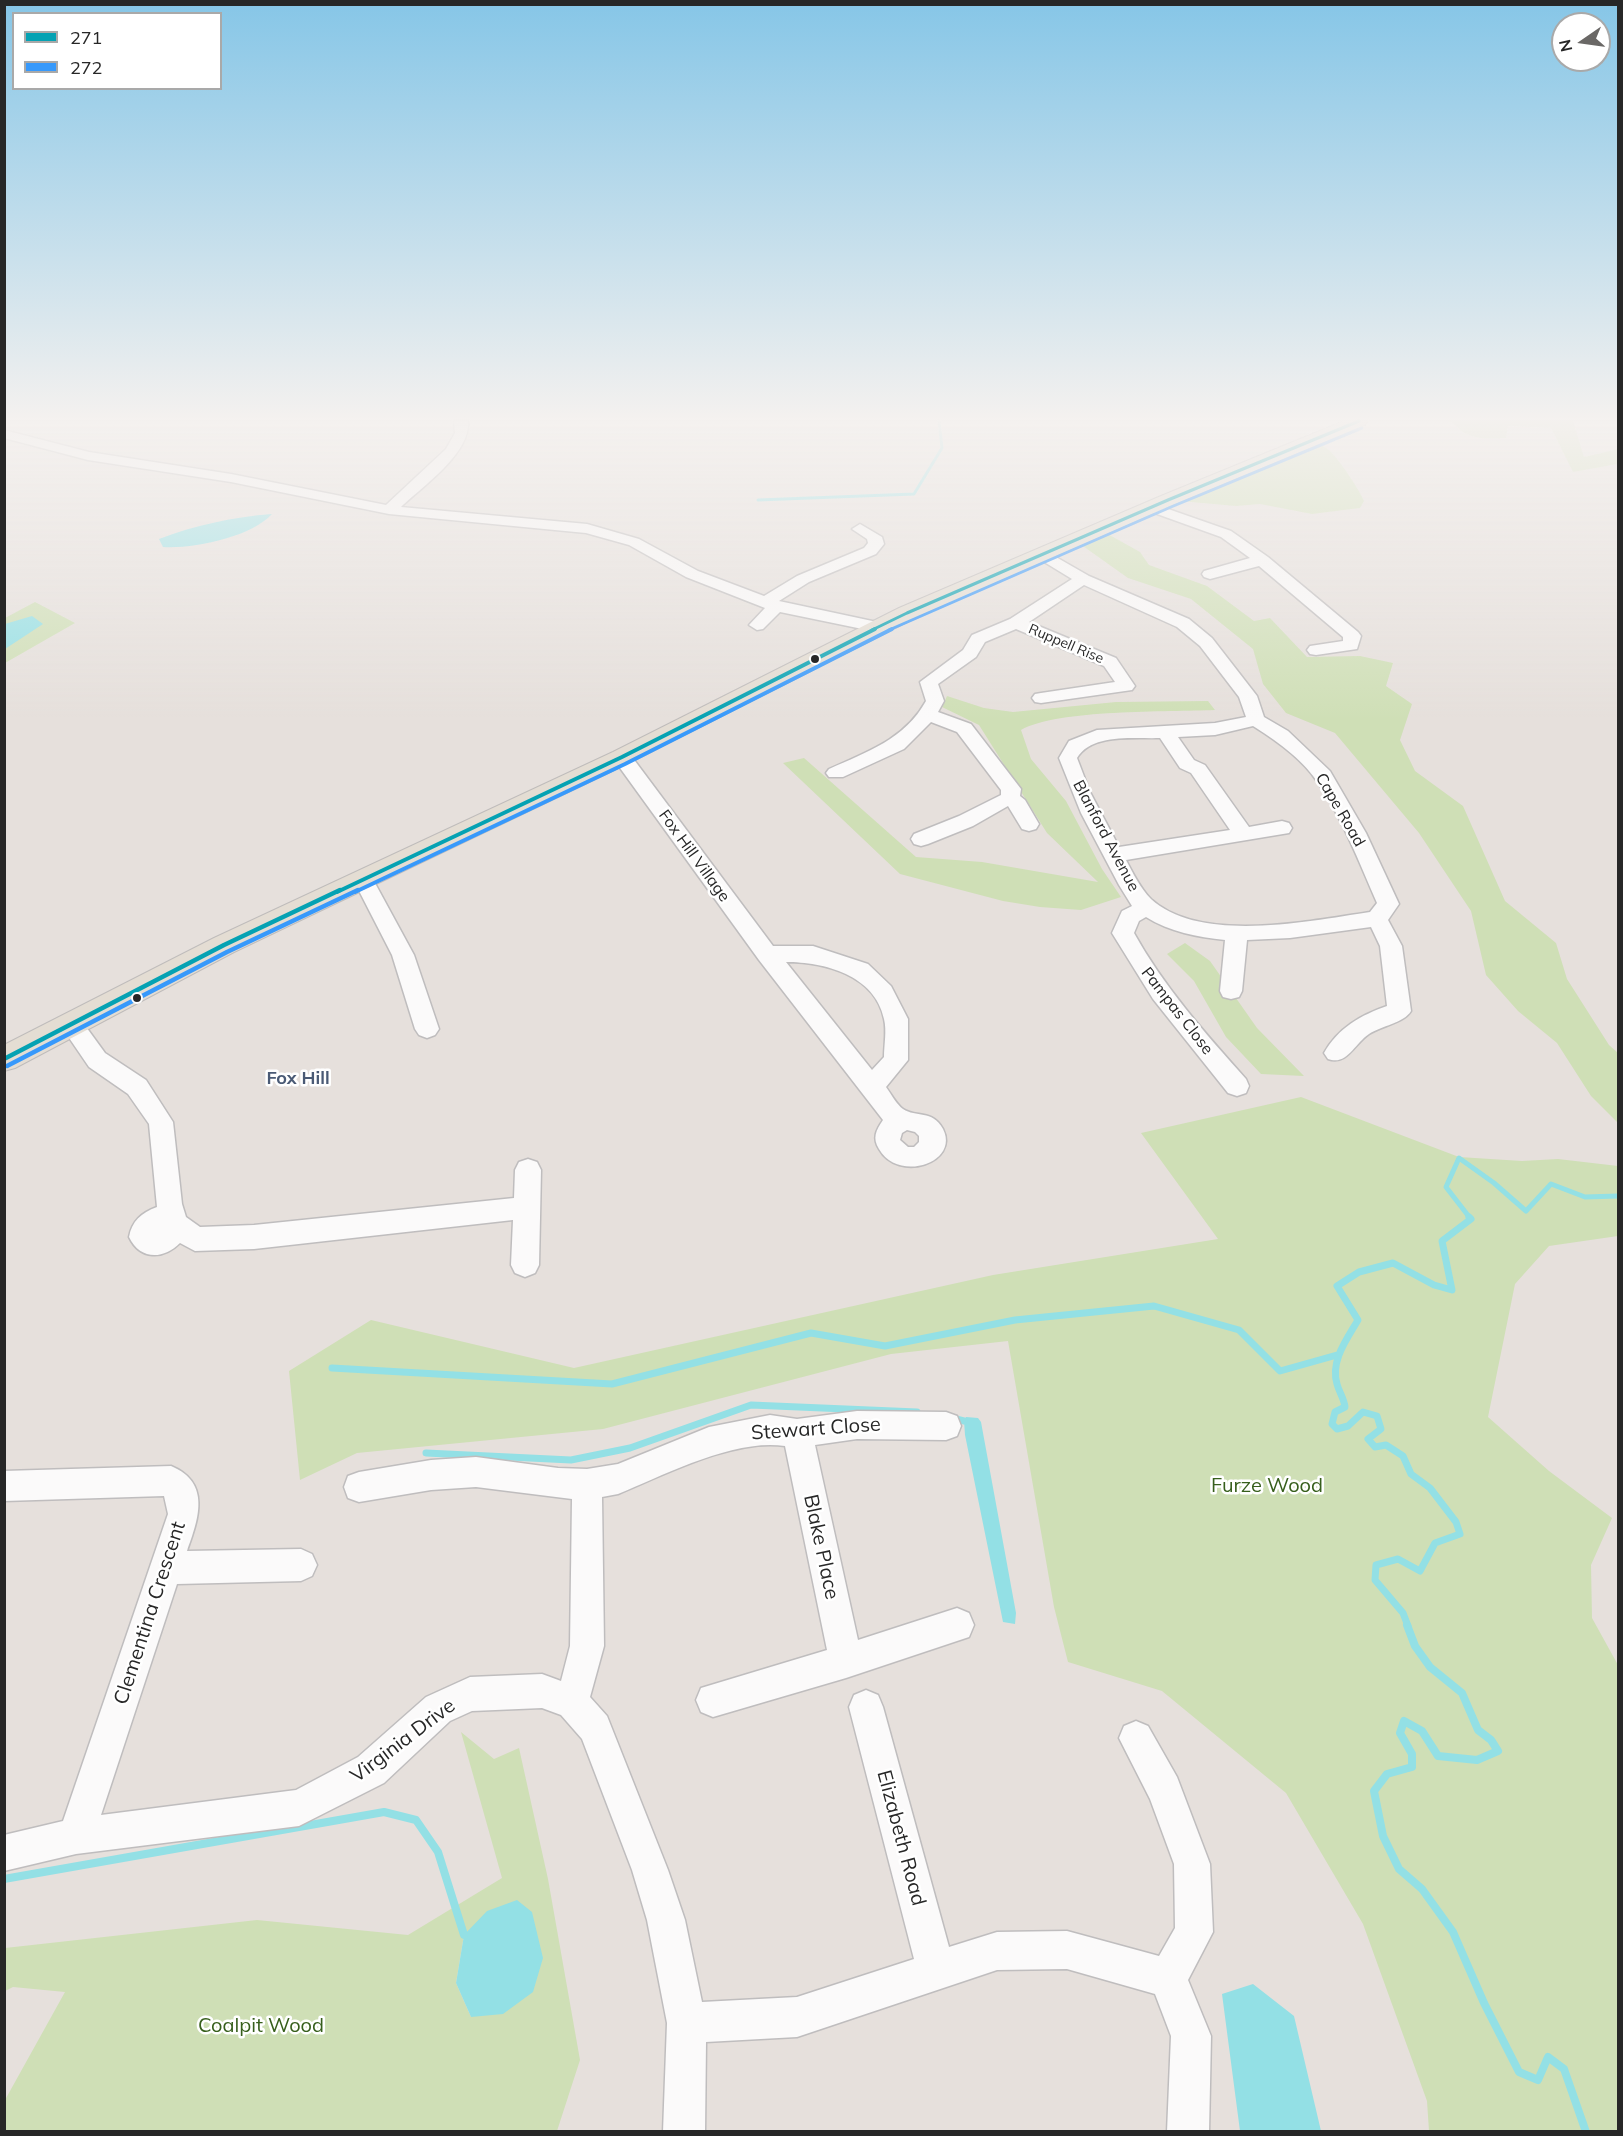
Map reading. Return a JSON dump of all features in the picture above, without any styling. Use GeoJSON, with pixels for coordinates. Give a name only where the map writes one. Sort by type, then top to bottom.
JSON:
{"type":"FeatureCollection","features":[{"type":"Feature","properties":{"kind":"main road"},"geometry":{"type":"LineString","coordinates":[[4,1059],[73,1026],[224,945],[622,757],[877,627],[1120,521]]}},
{"type":"Feature","properties":{"kind":"street"},"geometry":{"type":"LineString","coordinates":[[504,521],[561,526],[609,534],[634,542],[692,574],[771,604],[877,627]]}},
{"type":"Feature","properties":{"kind":"street"},"geometry":{"type":"LineString","coordinates":[[1196,521],[1226,534],[1262,560],[1352,636],[1351,645],[1316,650]]}},
{"type":"Feature","properties":{"kind":"street"},"geometry":{"type":"LineString","coordinates":[[757,625],[771,604],[803,579],[870,551],[876,544],[871,531]]}},
{"type":"Feature","properties":{"kind":"street"},"geometry":{"type":"LineString","coordinates":[[1042,554],[1083,579],[1183,623],[1206,642],[1248,696],[1256,720]]}},
{"type":"Feature","properties":{"kind":"street"},"geometry":{"type":"LineString","coordinates":[[1209,574],[1262,560]]}},
{"type":"Feature","properties":{"kind":"street","name":"Ruppell Rise"},"geometry":{"type":"LineString","coordinates":[[928,714],[935,700],[929,682],[970,653],[978,639],[1016,623],[1083,579]]}},
{"type":"Feature","properties":{"kind":"street","name":"Ruppell Rise"},"geometry":{"type":"LineString","coordinates":[[1016,623],[1110,662],[1126,686],[1041,698]]}},
{"type":"Feature","properties":{"kind":"street"},"geometry":{"type":"LineString","coordinates":[[836,773],[897,745],[928,714],[964,728],[1011,789],[1010,798]]}},
{"type":"Feature","properties":{"kind":"street","name":"Blanford Avenue"},"geometry":{"type":"LineString","coordinates":[[1256,720],[1215,729],[1097,736],[1076,745],[1068,758],[1075,780],[1131,888],[1147,907],[1170,921],[1203,931],[1238,933],[1377,919]]}},
{"type":"Feature","properties":{"kind":"street","name":"Cape Road"},"geometry":{"type":"LineString","coordinates":[[1256,720],[1281,735],[1323,775],[1356,833],[1388,904],[1377,919]]}},
{"type":"Feature","properties":{"kind":"street"},"geometry":{"type":"LineString","coordinates":[[1166,733],[1187,764],[1198,769],[1244,834]]}},
{"type":"Feature","properties":{"kind":"street","name":"Fox Hill Village"},"geometry":{"type":"LineString","coordinates":[[622,757],[767,954],[899,1122]]}},
{"type":"Feature","properties":{"kind":"street"},"geometry":{"type":"LineString","coordinates":[[1010,798],[1018,804],[1029,824]]}},
{"type":"Feature","properties":{"kind":"street"},"geometry":{"type":"LineString","coordinates":[[921,839],[966,821],[1010,798]]}},
{"type":"Feature","properties":{"kind":"street"},"geometry":{"type":"LineString","coordinates":[[1114,855],[1282,828]]}},
{"type":"Feature","properties":{"kind":"street"},"geometry":{"type":"LineString","coordinates":[[363,879],[403,955],[427,1029]]}},
{"type":"Feature","properties":{"kind":"street","name":"Pampas Close"},"geometry":{"type":"LineString","coordinates":[[1147,907],[1130,916],[1123,933],[1136,958],[1162,996],[1237,1086]]}},
{"type":"Feature","properties":{"kind":"street"},"geometry":{"type":"LineString","coordinates":[[1336,1053],[1349,1036],[1371,1020],[1400,1011],[1391,946],[1377,919]]}},
{"type":"Feature","properties":{"kind":"street"},"geometry":{"type":"LineString","coordinates":[[1231,991],[1238,933]]}},
{"type":"Feature","properties":{"kind":"street"},"geometry":{"type":"LineString","coordinates":[[767,954],[813,954],[860,970],[883,992],[896,1019],[896,1060],[870,1088]]}},
{"type":"Feature","properties":{"kind":"street"},"geometry":{"type":"LineString","coordinates":[[73,1026],[97,1060],[137,1087],[161,1122],[165,1222],[195,1239],[254,1237],[476,1215],[527,1207]]}},
{"type":"Feature","properties":{"kind":"street"},"geometry":{"type":"LineString","coordinates":[[525,1265],[528,1170]]}},
{"type":"Feature","properties":{"kind":"street","name":"Stewart Close"},"geometry":{"type":"LineString","coordinates":[[358,1487],[430,1475],[476,1472],[558,1483],[587,1484],[618,1479],[709,1442],[770,1429],[797,1433],[857,1425],[946,1425]]}},
{"type":"Feature","properties":{"kind":"street","name":"Blake Place"},"geometry":{"type":"LineString","coordinates":[[797,1433],[846,1660]]}},
{"type":"Feature","properties":{"kind":"street","name":"Clementina Crescent"},"geometry":{"type":"LineString","coordinates":[[4,1486],[171,1481],[181,1492],[184,1514],[76,1836]]}},
{"type":"Feature","properties":{"kind":"street"},"geometry":{"type":"LineString","coordinates":[[587,1484],[587,1646],[573,1702],[594,1728],[650,1870],[666,1920],[687,2023],[684,2132]]}},
{"type":"Feature","properties":{"kind":"street"},"geometry":{"type":"LineString","coordinates":[[166,1568],[301,1565]]}},
{"type":"Feature","properties":{"kind":"street"},"geometry":{"type":"LineString","coordinates":[[713,1700],[957,1625]]}},
{"type":"Feature","properties":{"kind":"street","name":"Virginia Drive"},"geometry":{"type":"LineString","coordinates":[[4,1853],[76,1836],[300,1808],[370,1770],[438,1709],[470,1694],[542,1691],[573,1702]]}},
{"type":"Feature","properties":{"kind":"street","name":"Elizabeth Road"},"geometry":{"type":"LineString","coordinates":[[866,1707],[936,1970]]}},
{"type":"Feature","properties":{"kind":"street"},"geometry":{"type":"LineString","coordinates":[[1136,1738],[1164,1790],[1192,1864],[1194,1932],[1168,1978]]}},
{"type":"Feature","properties":{"kind":"street"},"geometry":{"type":"LineString","coordinates":[[687,2023],[797,2016],[997,1951],[1067,1950],[1168,1978]]}},
{"type":"Feature","properties":{"kind":"street"},"geometry":{"type":"LineString","coordinates":[[1168,1978],[1191,2036],[1188,2132]]}},
{"type":"Feature","properties":{"kind":"green space"},"geometry":{"type":"Polygon","coordinates":[[[1106,533],[1140,552],[1149,565],[1207,586],[1254,621],[1270,618],[1307,657],[1360,656],[1393,663],[1386,686],[1412,704],[1400,740],[1415,771],[1463,806],[1505,901],[1556,943],[1567,979],[1609,1045],[1618,1053],[1618,1123],[1591,1096],[1557,1043],[1518,1011],[1486,975],[1471,911],[1419,833],[1335,733],[1286,713],[1263,684],[1253,649],[1191,599],[1128,578],[1080,544],[1106,533]]]}},
{"type":"Feature","properties":{"kind":"green space"},"geometry":{"type":"Polygon","coordinates":[[[35,602],[75,623],[5,663],[5,618],[35,602]]]}},
{"type":"Feature","properties":{"kind":"green space"},"geometry":{"type":"Polygon","coordinates":[[[947,696],[984,708],[1013,712],[1116,702],[1208,701],[1215,710],[1087,715],[1038,723],[1021,730],[1031,759],[1066,801],[1102,869],[1121,897],[1081,910],[1003,901],[900,874],[783,763],[804,758],[916,857],[982,862],[1098,882],[1047,833],[979,725],[942,707],[947,696]]]}},
{"type":"Feature","properties":{"kind":"green space"},"geometry":{"type":"Polygon","coordinates":[[[1185,943],[1210,961],[1257,1028],[1304,1076],[1261,1074],[1226,1037],[1194,981],[1167,954],[1185,943]]]}},
{"type":"Feature","properties":{"kind":"green space","name":"Furze Wood"},"geometry":{"type":"Polygon","coordinates":[[[1301,1097],[1459,1157],[1522,1161],[1558,1159],[1618,1166],[1618,1236],[1549,1246],[1515,1284],[1488,1417],[1549,1471],[1612,1518],[1591,1565],[1592,1618],[1618,1665],[1618,2131],[1429,2131],[1427,2101],[1363,1924],[1286,1793],[1162,1691],[1068,1662],[1054,1607],[1008,1341],[891,1354],[603,1429],[357,1453],[300,1480],[289,1371],[371,1320],[574,1368],[993,1275],[1218,1239],[1141,1133],[1301,1097]]]}},
{"type":"Feature","properties":{"kind":"green space","name":"Coalpit Wood"},"geometry":{"type":"Polygon","coordinates":[[[461,1732],[494,1759],[519,1748],[548,1879],[580,2060],[557,2131],[5,2131],[5,2100],[65,1992],[13,1987],[5,1991],[5,1948],[257,1920],[408,1935],[502,1878],[461,1732]],[[464,1935],[456,1983],[471,2017],[464,1935]]]}},
{"type":"Feature","properties":{"kind":"water"},"geometry":{"type":"Polygon","coordinates":[[[264,521],[236,535],[206,544],[163,547],[159,539],[187,530],[215,522],[264,521]]]}},
{"type":"Feature","properties":{"kind":"water"},"geometry":{"type":"Polygon","coordinates":[[[32,616],[43,624],[5,649],[5,624],[32,616]]]}},
{"type":"Feature","properties":{"kind":"water"},"geometry":{"type":"Polygon","coordinates":[[[966,1417],[978,1418],[981,1422],[1016,1613],[1015,1624],[1003,1622],[965,1435],[966,1417]]]}},
{"type":"Feature","properties":{"kind":"water"},"geometry":{"type":"Polygon","coordinates":[[[517,1900],[532,1912],[543,1958],[533,1992],[503,2014],[471,2017],[456,1983],[464,1935],[487,1911],[517,1900]]]}},
{"type":"Feature","properties":{"kind":"water"},"geometry":{"type":"Polygon","coordinates":[[[1253,1984],[1294,2016],[1321,2131],[1240,2131],[1222,1994],[1253,1984]]]}},
{"type":"Feature","properties":{"kind":"waterway"},"geometry":{"type":"LineString","coordinates":[[1470,1218],[1446,1187],[1459,1158],[1494,1183],[1526,1211],[1551,1184],[1585,1197],[1618,1196]]}},
{"type":"Feature","properties":{"kind":"waterway"},"geometry":{"type":"LineString","coordinates":[[1408,1626],[1403,1613],[1375,1580],[1376,1565],[1398,1559],[1420,1571],[1435,1543],[1460,1534],[1456,1522],[1430,1488],[1411,1474],[1403,1456],[1386,1445],[1375,1447],[1368,1439],[1381,1429],[1377,1416],[1363,1412],[1348,1426],[1337,1429],[1332,1424],[1335,1412],[1345,1407],[1335,1375],[1336,1367],[1345,1343],[1358,1320],[1337,1286],[1359,1272],[1393,1263],[1434,1285],[1452,1290],[1442,1241],[1470,1218]]}},
{"type":"Feature","properties":{"kind":"waterway"},"geometry":{"type":"LineString","coordinates":[[332,1368],[612,1384],[811,1333],[885,1346],[1015,1320],[1154,1306],[1239,1330],[1280,1371],[1337,1355]]}},
{"type":"Feature","properties":{"kind":"waterway"},"geometry":{"type":"LineString","coordinates":[[426,1453],[571,1460],[630,1448],[751,1405],[917,1412]]}},
{"type":"Feature","properties":{"kind":"waterway"},"geometry":{"type":"LineString","coordinates":[[952,1418],[964,1421]]}},
{"type":"Feature","properties":{"kind":"waterway"},"geometry":{"type":"LineString","coordinates":[[1407,1625],[1415,1646],[1430,1667],[1462,1693],[1478,1730],[1491,1740],[1498,1751],[1477,1760],[1438,1756],[1422,1731],[1404,1721],[1400,1733],[1412,1754],[1412,1767],[1387,1774],[1374,1791],[1383,1836],[1399,1869],[1422,1889],[1453,1932],[1484,2003],[1519,2072],[1538,2080],[1548,2057],[1564,2069],[1586,2132]]}},
{"type":"Feature","properties":{"kind":"waterway"},"geometry":{"type":"LineString","coordinates":[[4,1879],[384,1812],[416,1820],[438,1852],[464,1935]]}},
{"type":"Feature","properties":{"kind":"transit line","name":"271"},"geometry":{"type":"LineString","coordinates":[[4,1059],[224,945],[622,757],[907,613],[1120,521]]}},
{"type":"Feature","properties":{"kind":"transit line","name":"272"},"geometry":{"type":"LineString","coordinates":[[7,1066],[227,952],[625,764],[910,620],[1139,521]]}},
{"type":"Feature","properties":{"kind":"district","name":"Fox Hill"},"geometry":{"type":"Point","coordinates":[298,1079]}}]}
